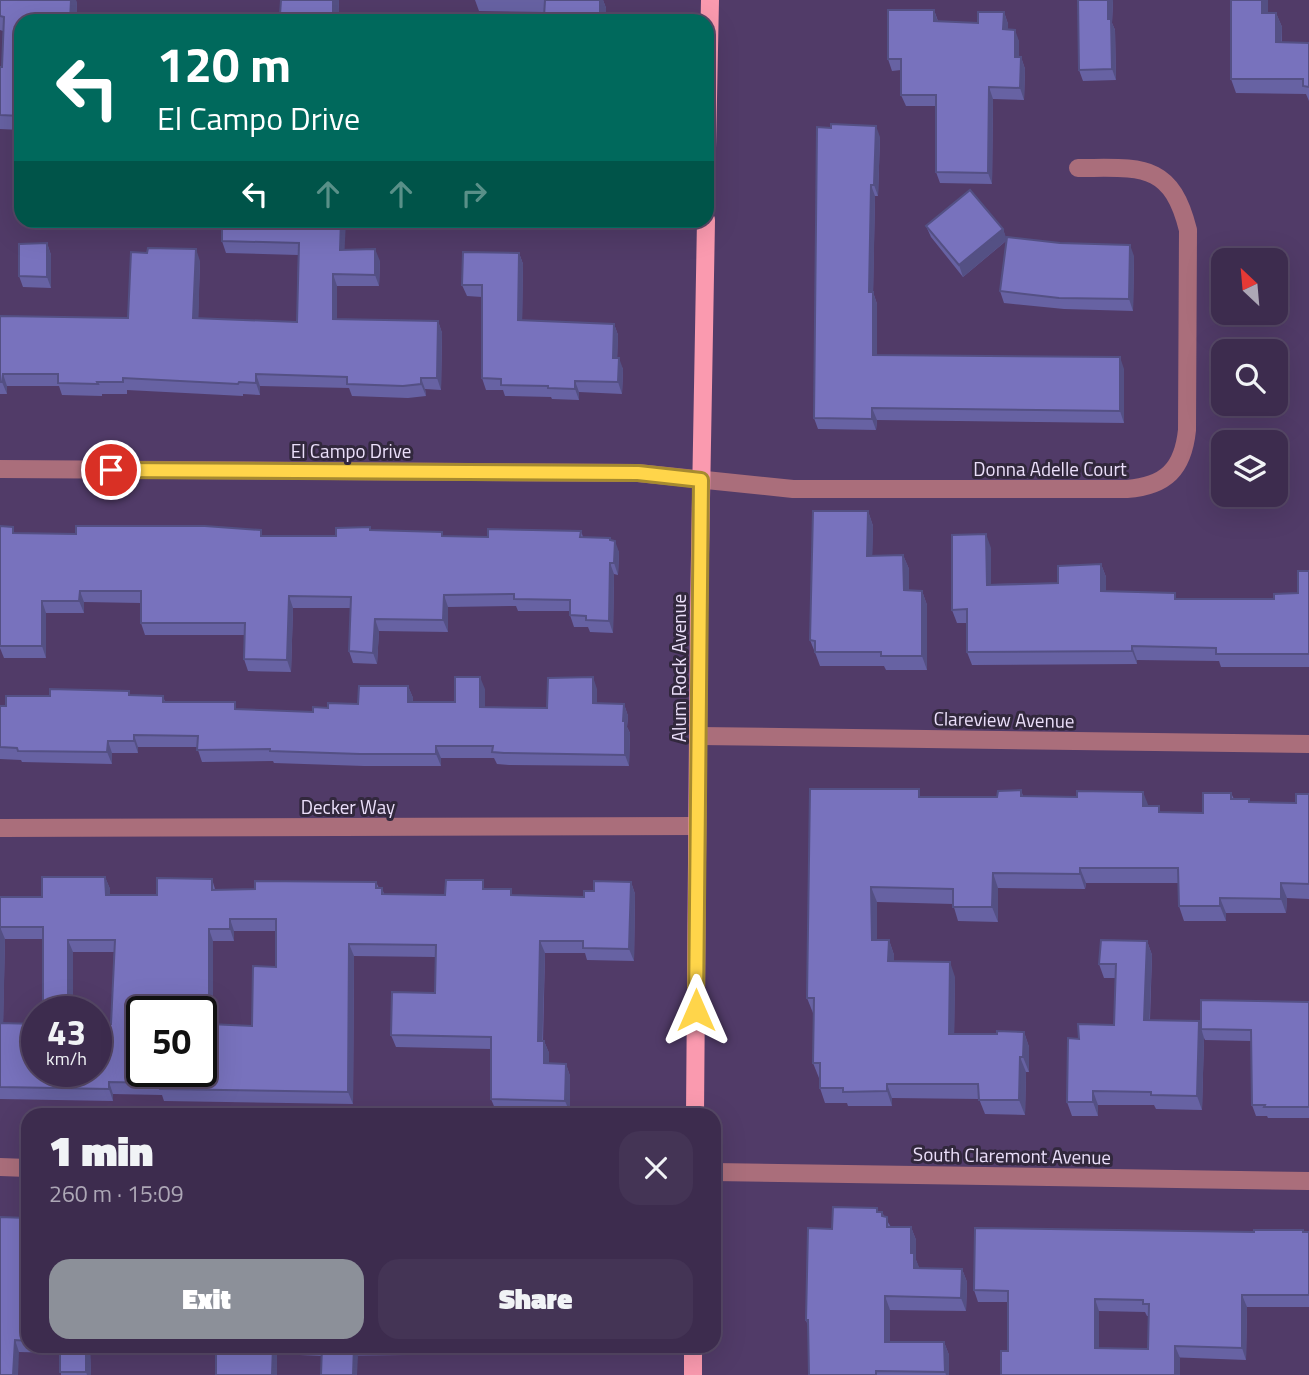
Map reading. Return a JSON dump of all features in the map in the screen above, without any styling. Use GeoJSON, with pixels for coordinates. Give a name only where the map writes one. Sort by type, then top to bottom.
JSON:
{"type":"FeatureCollection","features":[{"type":"Feature","properties":{"kind":"main road","name":"Alum Rock Avenue"},"geometry":{"type":"LineString","coordinates":[[695,1108],[706,228]]}},
{"type":"Feature","properties":{"kind":"main road"},"geometry":{"type":"LineString","coordinates":[[693,1353],[693,1375]]}},
{"type":"Feature","properties":{"kind":"street","name":"Donna Adelle Court"},"geometry":{"type":"LineString","coordinates":[[701,480],[793,489],[1127,489],[1146,488],[1163,479],[1177,466],[1185,449],[1187,430],[1188,230],[1182,207],[1171,187],[1154,174],[1134,168],[1079,168]]}},
{"type":"Feature","properties":{"kind":"street","name":"El Campo Drive"},"geometry":{"type":"LineString","coordinates":[[0,469],[638,473],[701,480]]}},
{"type":"Feature","properties":{"kind":"street","name":"Clareview Avenue"},"geometry":{"type":"LineString","coordinates":[[699,736],[1309,744]]}},
{"type":"Feature","properties":{"kind":"street","name":"Decker Way"},"geometry":{"type":"LineString","coordinates":[[0,828],[697,826]]}},
{"type":"Feature","properties":{"kind":"street"},"geometry":{"type":"LineString","coordinates":[[0,1167],[21,1168]]}},
{"type":"Feature","properties":{"kind":"street","name":"South Claremont Avenue"},"geometry":{"type":"LineString","coordinates":[[721,1172],[1309,1181]]}},
{"type":"Feature","properties":{"kind":"building"},"geometry":{"type":"Polygon","coordinates":[[[0,0],[71,0],[70,14],[14,14],[14,116],[0,115],[4,17],[0,16],[0,0]]]}},
{"type":"Feature","properties":{"kind":"building"},"geometry":{"type":"Polygon","coordinates":[[[281,0],[333,0],[333,14],[280,14],[281,0]]]}},
{"type":"Feature","properties":{"kind":"building"},"geometry":{"type":"Polygon","coordinates":[[[545,0],[600,0],[600,14],[544,14],[545,0]]]}},
{"type":"Feature","properties":{"kind":"building"},"geometry":{"type":"Polygon","coordinates":[[[1078,0],[1108,0],[1112,69],[1079,70],[1078,0]]]}},
{"type":"Feature","properties":{"kind":"building"},"geometry":{"type":"Polygon","coordinates":[[[1231,0],[1262,0],[1262,13],[1276,13],[1276,42],[1309,43],[1309,87],[1303,86],[1303,79],[1231,79],[1231,0]]]}},
{"type":"Feature","properties":{"kind":"building"},"geometry":{"type":"Polygon","coordinates":[[[888,10],[934,10],[934,21],[978,23],[978,12],[1004,12],[1003,29],[1015,30],[1015,57],[1021,57],[1020,88],[989,87],[988,173],[936,172],[936,95],[901,95],[901,59],[888,59],[888,10]]]}},
{"type":"Feature","properties":{"kind":"building"},"geometry":{"type":"Polygon","coordinates":[[[831,124],[876,126],[874,185],[871,185],[869,292],[873,292],[873,355],[1120,357],[1120,411],[872,408],[872,419],[814,418],[817,127],[831,128],[831,124]]]}},
{"type":"Feature","properties":{"kind":"building"},"geometry":{"type":"Polygon","coordinates":[[[970,190],[1003,229],[959,265],[926,226],[970,190]]]}},
{"type":"Feature","properties":{"kind":"building"},"geometry":{"type":"Polygon","coordinates":[[[222,228],[341,228],[340,250],[375,249],[375,275],[333,274],[333,319],[438,321],[437,378],[421,378],[421,384],[403,386],[347,384],[347,377],[256,374],[256,383],[123,378],[123,382],[97,382],[98,384],[58,383],[58,374],[3,374],[0,382],[0,316],[128,318],[131,252],[147,253],[148,248],[196,249],[193,318],[297,322],[299,243],[222,241],[222,228]]]}},
{"type":"Feature","properties":{"kind":"building"},"geometry":{"type":"Polygon","coordinates":[[[1007,237],[1060,243],[1130,245],[1129,299],[1059,298],[1000,291],[1007,237]]]}},
{"type":"Feature","properties":{"kind":"building"},"geometry":{"type":"Polygon","coordinates":[[[47,243],[47,277],[19,276],[19,244],[47,243]]]}},
{"type":"Feature","properties":{"kind":"building"},"geometry":{"type":"Polygon","coordinates":[[[463,252],[519,253],[518,320],[614,324],[613,358],[619,358],[618,382],[575,381],[575,389],[501,385],[501,379],[482,378],[482,285],[462,285],[463,252]]]}},
{"type":"Feature","properties":{"kind":"building"},"geometry":{"type":"Polygon","coordinates":[[[813,511],[868,511],[867,556],[903,555],[904,590],[922,591],[922,656],[881,656],[881,652],[815,652],[815,641],[810,640],[813,511]]]}},
{"type":"Feature","properties":{"kind":"building"},"geometry":{"type":"Polygon","coordinates":[[[0,526],[13,527],[13,533],[76,534],[76,526],[205,526],[261,530],[261,536],[336,536],[336,528],[370,527],[370,530],[442,532],[442,536],[488,537],[488,529],[581,531],[580,537],[610,538],[615,541],[614,563],[610,563],[609,621],[586,620],[586,616],[570,615],[570,600],[514,599],[514,594],[444,595],[443,620],[375,619],[373,653],[349,651],[351,597],[289,596],[287,660],[244,659],[245,623],[141,623],[141,591],[80,591],[79,601],[42,601],[42,646],[0,646],[0,526]]]}},
{"type":"Feature","properties":{"kind":"building"},"geometry":{"type":"Polygon","coordinates":[[[986,534],[987,585],[1058,583],[1058,566],[1101,564],[1101,591],[1175,593],[1175,599],[1274,599],[1274,594],[1298,593],[1298,571],[1309,571],[1309,654],[1216,654],[1216,648],[1132,646],[1132,651],[967,652],[967,609],[952,610],[952,535],[986,534]]]}},
{"type":"Feature","properties":{"kind":"building"},"geometry":{"type":"Polygon","coordinates":[[[455,677],[480,677],[480,707],[547,708],[548,678],[593,677],[593,703],[624,704],[625,755],[504,753],[492,752],[493,746],[436,746],[436,754],[360,754],[270,749],[197,750],[198,736],[134,735],[134,741],[108,741],[107,752],[18,751],[17,748],[0,747],[0,706],[6,706],[6,696],[50,696],[50,689],[129,691],[129,695],[163,696],[163,702],[235,702],[235,709],[313,712],[313,707],[328,708],[328,703],[358,704],[359,686],[408,686],[408,702],[455,702],[455,677]]]}},
{"type":"Feature","properties":{"kind":"building"},"geometry":{"type":"Polygon","coordinates":[[[810,789],[919,789],[919,797],[997,797],[998,791],[1021,790],[1021,796],[1077,797],[1077,791],[1143,792],[1143,806],[1159,806],[1159,812],[1203,813],[1203,793],[1231,793],[1231,799],[1249,799],[1249,802],[1296,803],[1296,794],[1309,794],[1309,884],[1281,883],[1281,899],[1220,898],[1220,906],[1179,906],[1178,868],[1080,868],[1080,874],[993,873],[992,907],[953,907],[953,889],[871,887],[872,940],[889,940],[888,961],[950,962],[949,1034],[1024,1032],[1023,1057],[1020,1057],[1019,1100],[979,1100],[978,1084],[887,1084],[887,1091],[843,1092],[843,1088],[820,1088],[820,1063],[813,1063],[814,998],[807,998],[810,789]]]}},
{"type":"Feature","properties":{"kind":"building"},"geometry":{"type":"Polygon","coordinates":[[[42,877],[105,877],[106,895],[157,895],[157,878],[212,879],[212,890],[255,889],[255,881],[376,882],[376,888],[382,888],[382,894],[445,895],[446,880],[483,880],[483,889],[511,889],[511,895],[584,897],[584,891],[594,891],[594,881],[631,882],[629,949],[583,948],[583,941],[540,941],[538,1041],[544,1041],[544,1063],[566,1064],[565,1101],[491,1099],[491,1037],[391,1035],[392,992],[435,993],[436,945],[349,944],[348,1092],[160,1089],[217,1087],[217,1024],[252,1026],[253,966],[276,967],[276,919],[230,919],[230,929],[209,929],[209,996],[126,996],[126,1082],[112,1082],[115,940],[68,940],[68,996],[43,996],[43,927],[0,927],[0,897],[42,897],[42,877]]]}},
{"type":"Feature","properties":{"kind":"building"},"geometry":{"type":"Polygon","coordinates":[[[1101,940],[1147,941],[1144,1020],[1199,1021],[1197,1096],[1093,1091],[1093,1102],[1067,1102],[1068,1038],[1079,1039],[1078,1024],[1114,1025],[1116,964],[1099,964],[1101,940]]]}},
{"type":"Feature","properties":{"kind":"building"},"geometry":{"type":"Polygon","coordinates":[[[1201,1000],[1309,1002],[1309,1107],[1252,1105],[1251,1030],[1201,1029],[1201,1000]]]}},
{"type":"Feature","properties":{"kind":"building"},"geometry":{"type":"Polygon","coordinates":[[[0,1023],[21,1024],[21,1087],[109,1089],[0,1087],[0,1023]]]}},
{"type":"Feature","properties":{"kind":"building"},"geometry":{"type":"Polygon","coordinates":[[[833,1207],[877,1208],[877,1212],[882,1212],[882,1216],[887,1217],[887,1227],[911,1227],[914,1268],[962,1269],[961,1298],[885,1296],[885,1342],[944,1342],[945,1372],[876,1371],[876,1375],[809,1375],[806,1320],[808,1228],[832,1229],[833,1207]]]}},
{"type":"Feature","properties":{"kind":"building"},"geometry":{"type":"Polygon","coordinates":[[[0,1217],[21,1218],[21,1340],[15,1340],[13,1375],[0,1375],[0,1217]]]}},
{"type":"Feature","properties":{"kind":"building"},"geometry":{"type":"Polygon","coordinates":[[[975,1228],[1309,1232],[1309,1295],[1242,1295],[1242,1348],[1175,1346],[1175,1375],[1001,1375],[1001,1351],[1008,1351],[1008,1291],[974,1290],[975,1228]],[[1095,1299],[1095,1348],[1148,1349],[1149,1304],[1143,1304],[1143,1300],[1095,1299]]]}},
{"type":"Feature","properties":{"kind":"building"},"geometry":{"type":"Polygon","coordinates":[[[60,1353],[86,1353],[86,1372],[60,1372],[60,1353]]]}},
{"type":"Feature","properties":{"kind":"building"},"geometry":{"type":"Polygon","coordinates":[[[216,1353],[273,1353],[272,1375],[216,1375],[216,1353]]]}},
{"type":"Feature","properties":{"kind":"building"},"geometry":{"type":"Polygon","coordinates":[[[322,1353],[354,1353],[353,1375],[321,1375],[322,1353]]]}},
{"type":"Feature","properties":{"kind":"route"},"geometry":{"type":"LineString","coordinates":[[111,470],[638,473],[701,480],[696,1010]]}}]}
